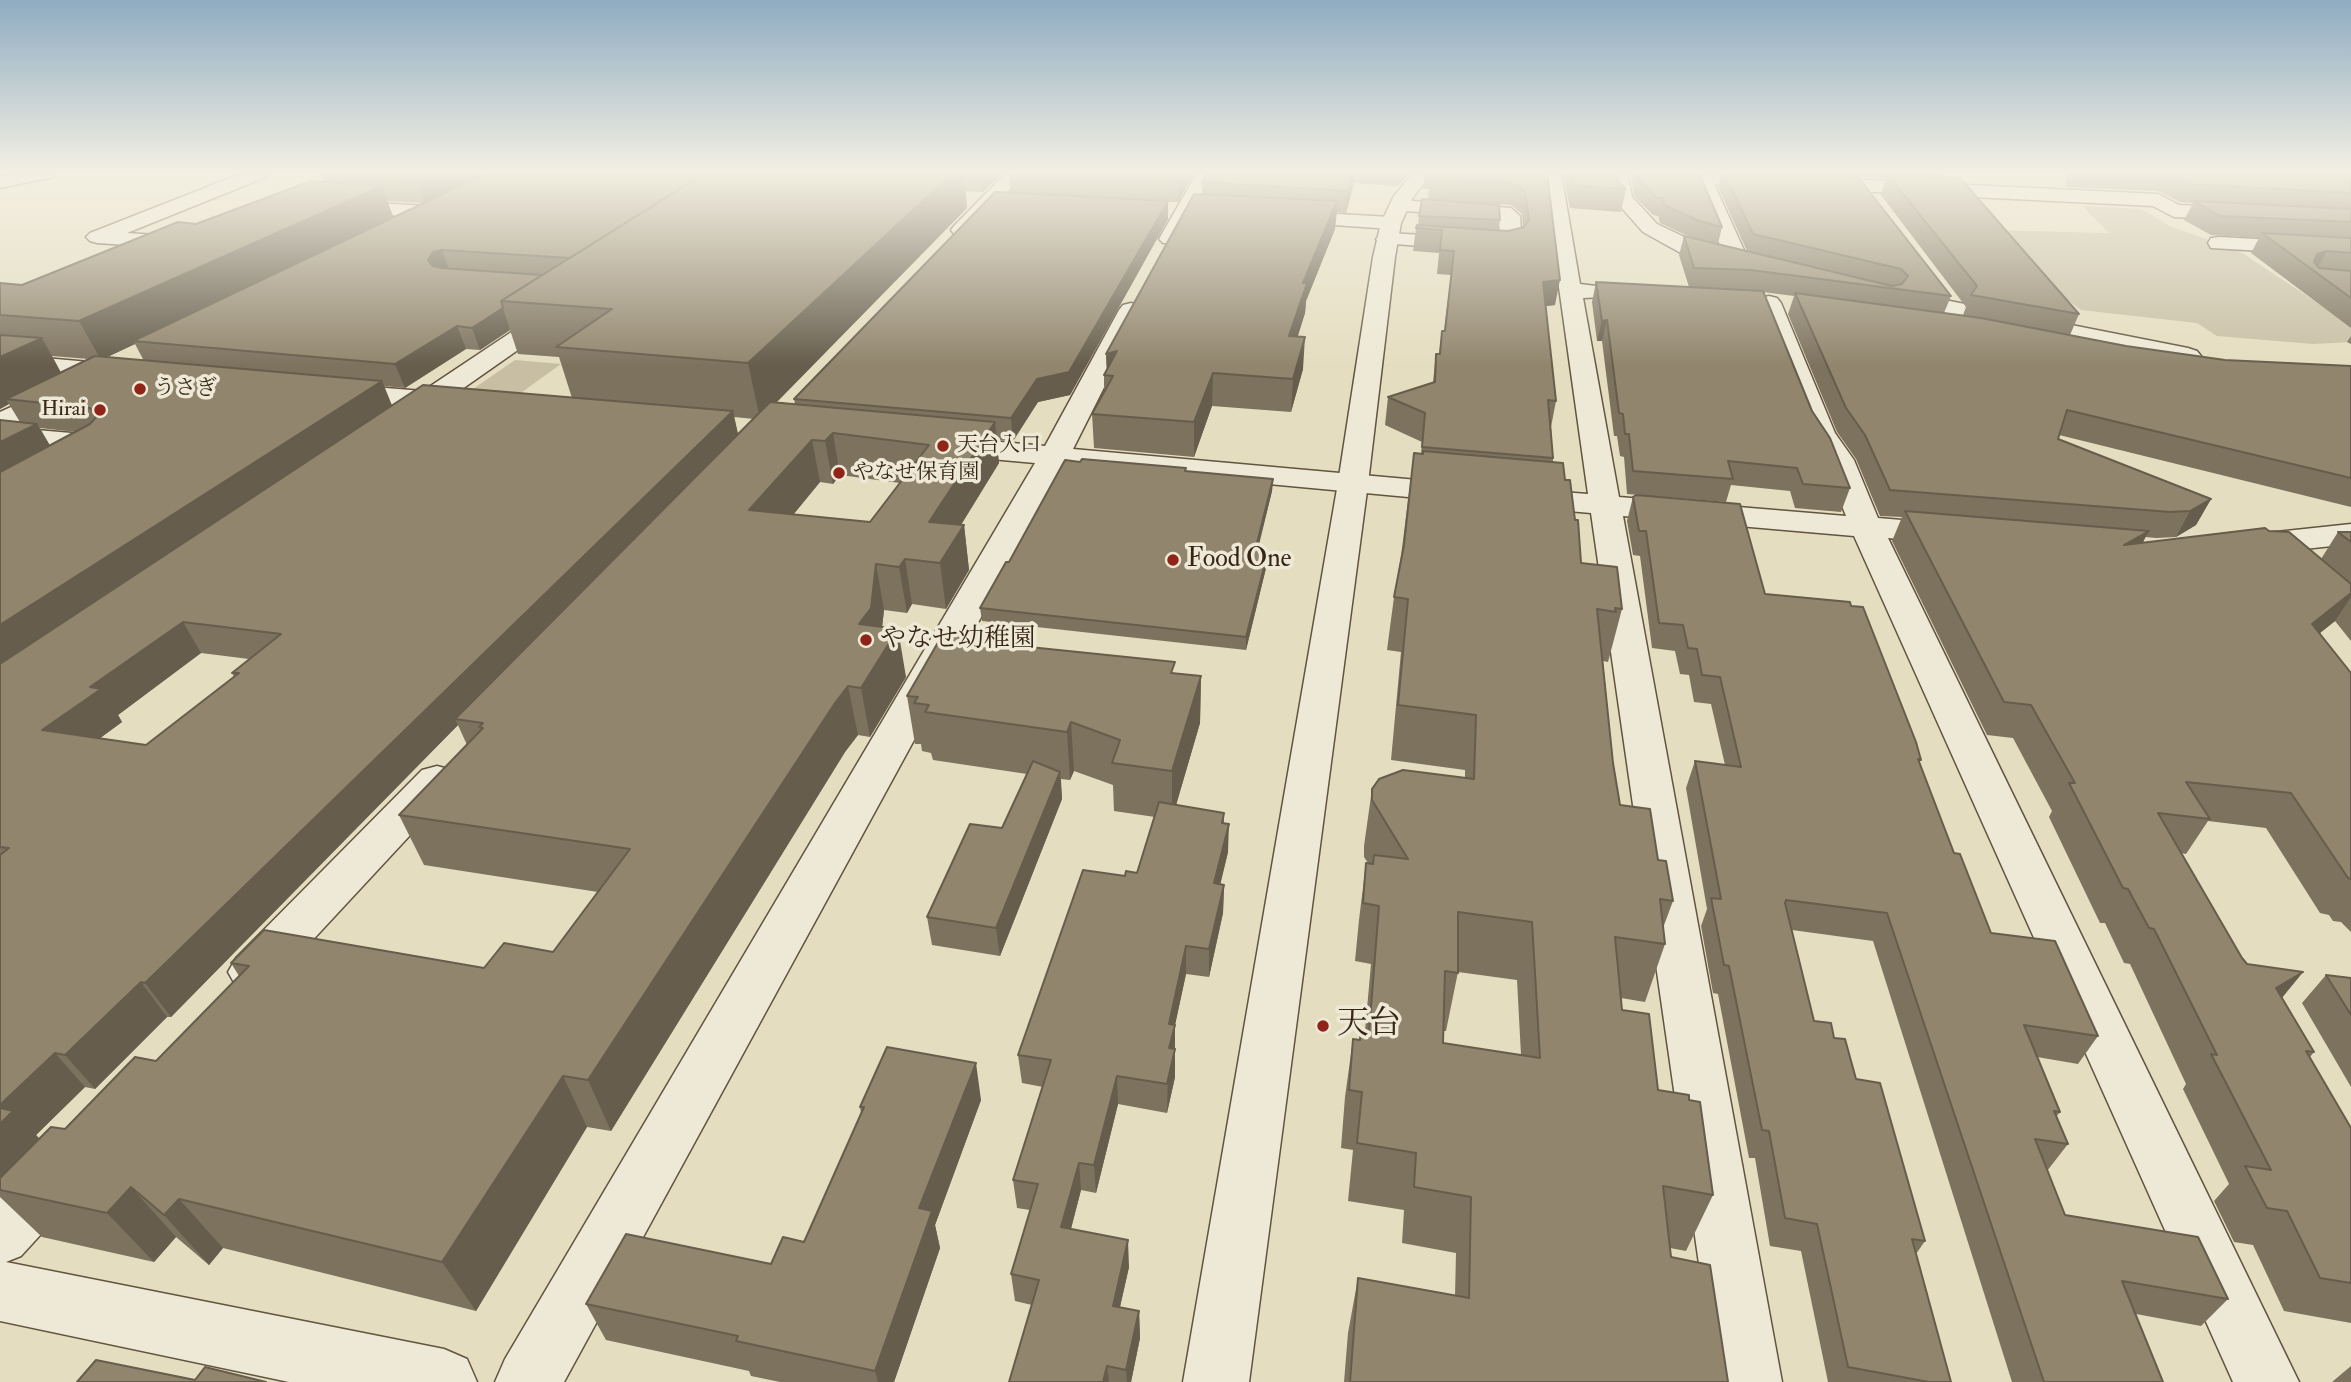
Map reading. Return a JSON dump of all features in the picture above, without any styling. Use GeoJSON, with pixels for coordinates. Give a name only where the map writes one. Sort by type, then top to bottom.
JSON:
{"type":"FeatureCollection","features":[{"type":"Feature","properties":{"kind":"street"},"geometry":{"type":"LineString","coordinates":[[104,237],[202,244]]}},
{"type":"Feature","properties":{"kind":"street"},"geometry":{"type":"LineString","coordinates":[[934,259],[955,237]]}},
{"type":"Feature","properties":{"kind":"street"},"geometry":{"type":"LineString","coordinates":[[528,1382],[1055,456],[1171,237]]}},
{"type":"Feature","properties":{"kind":"street"},"geometry":{"type":"LineString","coordinates":[[1216,1382],[1390,237]]}},
{"type":"Feature","properties":{"kind":"street"},"geometry":{"type":"LineString","coordinates":[[1463,237],[1504,246],[1511,243],[1511,237]]}},
{"type":"Feature","properties":{"kind":"street"},"geometry":{"type":"LineString","coordinates":[[1562,237],[1749,1382]]}},
{"type":"Feature","properties":{"kind":"street"},"geometry":{"type":"LineString","coordinates":[[1664,237],[1687,247],[1737,260]]}},
{"type":"Feature","properties":{"kind":"street"},"geometry":{"type":"LineString","coordinates":[[1728,237],[1737,260],[1768,293],[1821,433],[1839,460],[1866,527],[2266,1382]]}},
{"type":"Feature","properties":{"kind":"street"},"geometry":{"type":"LineString","coordinates":[[2219,243],[2351,250]]}},
{"type":"Feature","properties":{"kind":"street"},"geometry":{"type":"LineString","coordinates":[[1931,279],[1954,311]]}},
{"type":"Feature","properties":{"kind":"street"},"geometry":{"type":"LineString","coordinates":[[1570,291],[1624,293]]}},
{"type":"Feature","properties":{"kind":"street"},"geometry":{"type":"LineString","coordinates":[[1874,293],[2150,350],[2206,365],[2116,358],[1973,330],[1878,317]]}},
{"type":"Feature","properties":{"kind":"street"},"geometry":{"type":"LineString","coordinates":[[388,426],[579,297]]}},
{"type":"Feature","properties":{"kind":"street"},"geometry":{"type":"LineString","coordinates":[[0,362],[104,371],[143,364]]}},
{"type":"Feature","properties":{"kind":"street"},"geometry":{"type":"LineString","coordinates":[[0,423],[104,371]]}},
{"type":"Feature","properties":{"kind":"street"},"geometry":{"type":"LineString","coordinates":[[307,389],[476,404]]}},
{"type":"Feature","properties":{"kind":"street"},"geometry":{"type":"LineString","coordinates":[[0,435],[95,444],[0,495]]}},
{"type":"Feature","properties":{"kind":"street"},"geometry":{"type":"LineString","coordinates":[[917,443],[1976,536]]}},
{"type":"Feature","properties":{"kind":"street"},"geometry":{"type":"LineString","coordinates":[[2220,547],[2351,534]]}},
{"type":"Feature","properties":{"kind":"street"},"geometry":{"type":"LineString","coordinates":[[2271,543],[2301,569]]}},
{"type":"Feature","properties":{"kind":"street"},"geometry":{"type":"LineString","coordinates":[[225,1001],[465,751]]}},
{"type":"Feature","properties":{"kind":"street"},"geometry":{"type":"LineString","coordinates":[[0,1236],[85,1148]]}},
{"type":"Feature","properties":{"kind":"street"},"geometry":{"type":"LineString","coordinates":[[0,1291],[444,1382]]}},
{"type":"Feature","properties":{"kind":"shaded area"},"geometry":{"type":"Polygon","coordinates":[[[1996,237],[2202,237],[2239,251],[2351,325],[2351,342],[2313,344],[2217,336],[2197,323],[2081,310],[2026,268],[1996,237]]]}},
{"type":"Feature","properties":{"kind":"shaded area"},"geometry":{"type":"Polygon","coordinates":[[[515,360],[561,364],[518,395],[473,389],[515,360]]]}},
{"type":"Feature","properties":{"kind":"building"},"geometry":{"type":"Polygon","coordinates":[[[140,237],[266,237],[79,321],[0,315],[0,283],[22,285],[140,237]]]}},
{"type":"Feature","properties":{"kind":"building"},"geometry":{"type":"Polygon","coordinates":[[[351,237],[603,237],[570,258],[442,250],[433,252],[428,260],[433,266],[441,268],[542,275],[501,301],[503,308],[472,328],[457,326],[395,364],[133,341],[351,237]]]}},
{"type":"Feature","properties":{"kind":"building"},"geometry":{"type":"Polygon","coordinates":[[[602,237],[883,237],[748,363],[556,347],[612,309],[501,301],[602,237]]]}},
{"type":"Feature","properties":{"kind":"building"},"geometry":{"type":"Polygon","coordinates":[[[951,237],[1147,237],[1069,372],[1037,379],[1011,418],[794,399],[951,237]]]}},
{"type":"Feature","properties":{"kind":"building"},"geometry":{"type":"Polygon","coordinates":[[[1170,237],[1322,237],[1303,283],[1307,283],[1289,336],[1305,337],[1293,379],[1213,373],[1194,422],[1092,414],[1113,376],[1104,375],[1117,351],[1106,354],[1170,237]]]}},
{"type":"Feature","properties":{"kind":"building"},"geometry":{"type":"Polygon","coordinates":[[[1441,237],[1555,237],[1560,280],[1543,282],[1556,401],[1548,400],[1553,458],[1422,447],[1425,413],[1388,397],[1435,382],[1436,354],[1440,354],[1442,331],[1445,331],[1454,251],[1440,250],[1441,237]]]}},
{"type":"Feature","properties":{"kind":"building"},"geometry":{"type":"Polygon","coordinates":[[[1684,237],[1892,286],[1902,284],[1908,276],[1901,269],[1768,237],[1905,237],[1951,296],[1751,270],[1694,268],[1684,237]]]}},
{"type":"Feature","properties":{"kind":"building"},"geometry":{"type":"Polygon","coordinates":[[[1938,237],[2012,237],[2079,314],[1971,295],[1977,286],[1938,237]]]}},
{"type":"Feature","properties":{"kind":"building"},"geometry":{"type":"Polygon","coordinates":[[[2268,237],[2351,238],[2351,253],[2327,251],[2317,254],[2314,262],[2319,268],[2351,271],[2351,298],[2268,237]]]}},
{"type":"Feature","properties":{"kind":"building"},"geometry":{"type":"Polygon","coordinates":[[[1596,282],[1763,291],[1812,411],[1830,438],[1850,488],[1803,484],[1797,468],[1728,461],[1733,479],[1633,471],[1629,434],[1625,434],[1623,414],[1619,413],[1607,320],[1602,321],[1596,282]]]}},
{"type":"Feature","properties":{"kind":"building"},"geometry":{"type":"Polygon","coordinates":[[[1795,293],[1981,318],[2126,346],[2225,360],[2351,366],[2351,478],[2067,410],[2058,439],[2211,499],[2190,511],[2170,512],[1890,490],[1865,435],[1846,408],[1795,293]]]}},
{"type":"Feature","properties":{"kind":"building"},"geometry":{"type":"Polygon","coordinates":[[[0,335],[42,338],[0,357],[0,335]]]}},
{"type":"Feature","properties":{"kind":"building"},"geometry":{"type":"Polygon","coordinates":[[[95,356],[382,381],[0,625],[0,472],[90,424],[97,416],[90,408],[6,399],[95,356]]]}},
{"type":"Feature","properties":{"kind":"building"},"geometry":{"type":"Polygon","coordinates":[[[423,385],[733,411],[145,983],[141,982],[65,1055],[55,1053],[0,1105],[0,855],[9,848],[0,847],[0,664],[423,385]],[[183,622],[90,687],[101,689],[42,730],[146,745],[239,673],[232,673],[281,634],[183,622]]]}},
{"type":"Feature","properties":{"kind":"building"},"geometry":{"type":"Polygon","coordinates":[[[770,402],[995,422],[929,522],[964,525],[940,563],[905,559],[899,567],[876,564],[871,608],[859,624],[898,629],[861,688],[848,686],[835,703],[588,1080],[563,1076],[442,1262],[179,1199],[164,1215],[131,1187],[107,1213],[0,1190],[0,1178],[51,1127],[65,1129],[135,1057],[156,1061],[249,966],[231,963],[264,930],[484,968],[504,943],[553,952],[630,849],[399,815],[483,728],[479,727],[483,723],[455,719],[770,402]],[[833,433],[825,441],[812,440],[749,510],[870,522],[929,445],[833,433]]]}},
{"type":"Feature","properties":{"kind":"building"},"geometry":{"type":"Polygon","coordinates":[[[0,420],[37,424],[0,442],[0,420]]]}},
{"type":"Feature","properties":{"kind":"building"},"geometry":{"type":"Polygon","coordinates":[[[1423,451],[1563,463],[1565,480],[1570,480],[1575,520],[1578,520],[1581,563],[1617,567],[1622,609],[1615,608],[1616,612],[1597,609],[1620,805],[1650,809],[1658,860],[1666,861],[1673,901],[1660,899],[1665,944],[1615,937],[1622,1010],[1649,1014],[1658,1090],[1689,1095],[1689,1100],[1700,1102],[1713,1195],[1663,1186],[1671,1257],[1710,1265],[1728,1382],[1350,1382],[1358,1278],[1469,1298],[1471,1197],[1414,1187],[1416,1153],[1357,1143],[1362,1092],[1349,1090],[1353,1039],[1360,1040],[1361,1030],[1369,1032],[1379,906],[1363,903],[1366,863],[1373,864],[1374,855],[1408,859],[1372,800],[1372,789],[1379,779],[1403,770],[1474,779],[1476,715],[1398,705],[1408,599],[1394,597],[1404,545],[1414,453],[1423,454],[1423,451]],[[1458,912],[1458,973],[1445,971],[1443,1043],[1540,1058],[1532,922],[1458,912]]]}},
{"type":"Feature","properties":{"kind":"building"},"geometry":{"type":"Polygon","coordinates":[[[1082,459],[1273,479],[1256,547],[1267,556],[1246,637],[980,608],[1006,562],[1009,562],[1065,460],[1080,462],[1082,459]]]}},
{"type":"Feature","properties":{"kind":"building"},"geometry":{"type":"Polygon","coordinates":[[[1636,495],[1740,504],[1765,594],[1850,602],[1851,606],[1863,607],[1916,742],[1921,760],[1918,759],[1954,853],[1960,854],[1991,933],[2055,941],[2098,1036],[2024,1025],[2060,1112],[2054,1111],[2068,1144],[2035,1139],[2065,1215],[2198,1237],[2228,1299],[2122,1281],[2163,1382],[2044,1382],[1887,913],[1786,900],[1814,1021],[1831,1023],[1834,1038],[1845,1039],[1856,1079],[1880,1083],[1925,1241],[1912,1239],[1951,1382],[1929,1382],[1848,1367],[1817,1224],[1785,1218],[1769,1131],[1762,1130],[1729,966],[1724,965],[1711,898],[1721,899],[1695,761],[1741,767],[1720,677],[1702,675],[1697,649],[1688,648],[1683,625],[1659,623],[1646,531],[1639,531],[1633,497],[1636,495]]]}},
{"type":"Feature","properties":{"kind":"building"},"geometry":{"type":"Polygon","coordinates":[[[1905,511],[2149,531],[2124,545],[2265,528],[2269,531],[2289,532],[2351,584],[2351,593],[2312,624],[2351,673],[2351,879],[2291,793],[2186,782],[2210,819],[2158,813],[2247,964],[2303,972],[2276,988],[2314,1052],[2306,1051],[2351,1128],[2351,1283],[2320,1278],[2287,1211],[2267,1208],[2245,1166],[2271,1170],[2211,1054],[2217,1055],[2154,929],[2149,928],[2128,889],[2123,888],[2069,783],[2075,783],[2031,705],[2004,702],[1905,511]]]}},
{"type":"Feature","properties":{"kind":"building"},"geometry":{"type":"Polygon","coordinates":[[[2338,532],[2351,532],[2351,542],[2338,532]]]}},
{"type":"Feature","properties":{"kind":"building"},"geometry":{"type":"Polygon","coordinates":[[[944,632],[1012,640],[1010,645],[1175,662],[1171,673],[1201,676],[1172,771],[1112,763],[1120,740],[1071,722],[1067,732],[925,712],[929,705],[914,703],[918,697],[907,696],[944,632]]]}},
{"type":"Feature","properties":{"kind":"building"},"geometry":{"type":"Polygon","coordinates":[[[1033,761],[1060,772],[996,928],[927,917],[970,824],[1002,828],[1033,761]]]}},
{"type":"Feature","properties":{"kind":"building"},"geometry":{"type":"Polygon","coordinates":[[[1159,802],[1224,813],[1222,823],[1229,824],[1214,883],[1224,885],[1209,949],[1186,946],[1169,1024],[1175,1025],[1169,1048],[1175,1049],[1167,1084],[1117,1076],[1094,1165],[1079,1163],[1061,1227],[1128,1240],[1113,1306],[1139,1311],[1126,1370],[1107,1366],[1103,1382],[1009,1382],[1039,1280],[1011,1274],[1038,1184],[1013,1180],[1051,1060],[1018,1055],[1083,870],[1125,876],[1126,871],[1137,873],[1159,802]]]}},
{"type":"Feature","properties":{"kind":"building"},"geometry":{"type":"Polygon","coordinates":[[[2326,975],[2351,978],[2351,1015],[2326,975]]]}},
{"type":"Feature","properties":{"kind":"building"},"geometry":{"type":"Polygon","coordinates":[[[887,1047],[976,1063],[919,1208],[932,1211],[875,1371],[736,1341],[738,1336],[586,1304],[626,1234],[771,1264],[783,1237],[804,1242],[864,1107],[860,1107],[887,1047]]]}},
{"type":"Feature","properties":{"kind":"building"},"geometry":{"type":"Polygon","coordinates":[[[0,1108],[13,1111],[0,1124],[0,1108]]]}},
{"type":"Feature","properties":{"kind":"building"},"geometry":{"type":"Polygon","coordinates":[[[96,1360],[195,1380],[205,1367],[266,1382],[77,1382],[96,1360]]]}},
{"type":"Feature","properties":{"kind":"place","name":"うさぎ"},"geometry":{"type":"Point","coordinates":[140,389]}},
{"type":"Feature","properties":{"kind":"place","name":"Hirai"},"geometry":{"type":"Point","coordinates":[100,410]}},
{"type":"Feature","properties":{"kind":"place","name":"天台入口"},"geometry":{"type":"Point","coordinates":[943,446]}},
{"type":"Feature","properties":{"kind":"place","name":"やなせ保育園"},"geometry":{"type":"Point","coordinates":[839,473]}},
{"type":"Feature","properties":{"kind":"place","name":"Food One"},"geometry":{"type":"Point","coordinates":[1173,560]}},
{"type":"Feature","properties":{"kind":"place","name":"やなせ幼稚園"},"geometry":{"type":"Point","coordinates":[866,640]}},
{"type":"Feature","properties":{"kind":"place","name":"天台"},"geometry":{"type":"Point","coordinates":[1323,1026]}}]}
